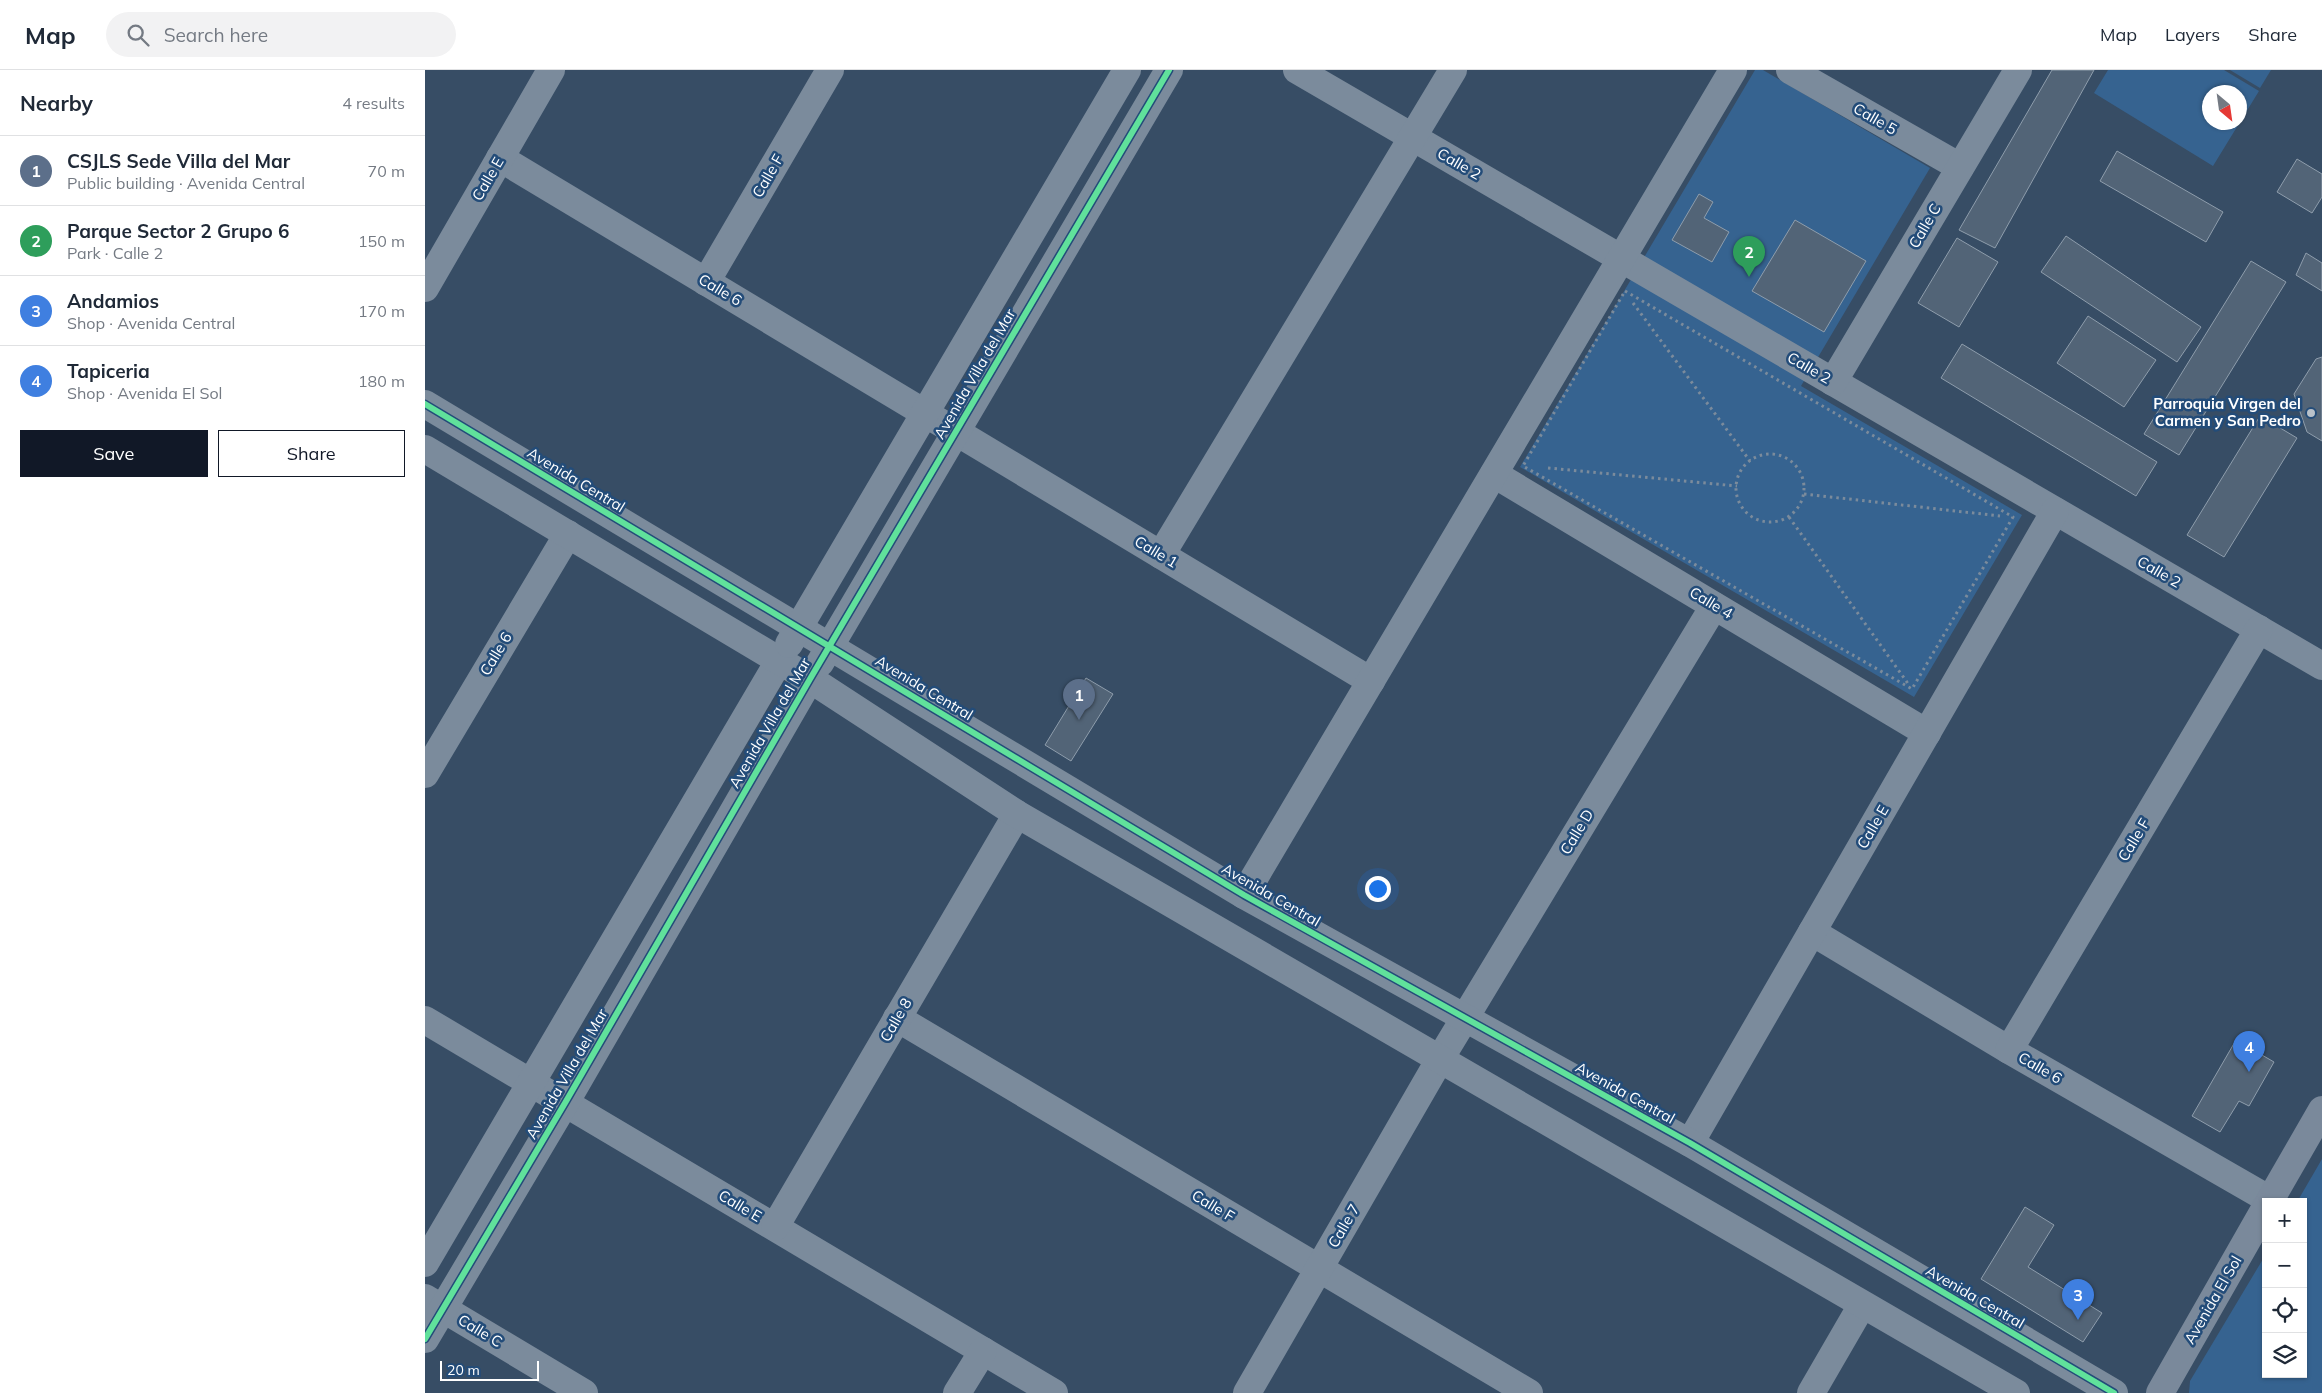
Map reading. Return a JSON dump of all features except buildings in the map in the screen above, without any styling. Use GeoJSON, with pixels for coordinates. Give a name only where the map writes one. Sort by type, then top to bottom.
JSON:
{"type":"FeatureCollection","features":[{"type":"Feature","properties":{"kind":"main road","name":"Avenida El Sol"},"geometry":{"type":"LineString","coordinates":[[2271,1198],[2322,1110]]}},
{"type":"Feature","properties":{"kind":"main road","name":"Avenida El Sol"},"geometry":{"type":"LineString","coordinates":[[2160,1393],[2262,1214]]}},
{"type":"Feature","properties":{"kind":"street","name":"Calle E"},"geometry":{"type":"LineString","coordinates":[[425,288],[551,70]]}},
{"type":"Feature","properties":{"kind":"street","name":"Calle F"},"geometry":{"type":"LineString","coordinates":[[706,282],[830,70]]}},
{"type":"Feature","properties":{"kind":"street","name":"Avenida Villa del Mar"},"geometry":{"type":"LineString","coordinates":[[425,1338],[431,1302],[565,1103],[830,646],[940,422],[1127,70]]}},
{"type":"Feature","properties":{"kind":"street","name":"Avenida Villa del Mar"},"geometry":{"type":"LineString","coordinates":[[425,1263],[798,628],[940,422],[1169,70]]}},
{"type":"Feature","properties":{"kind":"street","name":"Calle 2"},"geometry":{"type":"LineString","coordinates":[[1297,70],[1412,137],[1619,275],[1833,382],[2053,515],[2322,666]]}},
{"type":"Feature","properties":{"kind":"street"},"geometry":{"type":"LineString","coordinates":[[1161,555],[1453,70]]}},
{"type":"Feature","properties":{"kind":"street"},"geometry":{"type":"LineString","coordinates":[[1244,895],[1494,474],[1619,275],[1733,70]]}},
{"type":"Feature","properties":{"kind":"street","name":"Calle 5"},"geometry":{"type":"LineString","coordinates":[[1790,70],[1960,167]]}},
{"type":"Feature","properties":{"kind":"street","name":"Calle C"},"geometry":{"type":"LineString","coordinates":[[1833,382],[2017,70]]}},
{"type":"Feature","properties":{"kind":"street","name":"Calle 6"},"geometry":{"type":"LineString","coordinates":[[499,158],[940,422]]}},
{"type":"Feature","properties":{"kind":"street","name":"Avenida Central"},"geometry":{"type":"LineString","coordinates":[[425,404],[1244,895],[1690,1143],[2114,1393]]}},
{"type":"Feature","properties":{"kind":"street","name":"Calle 1"},"geometry":{"type":"LineString","coordinates":[[940,422],[1371,681]]}},
{"type":"Feature","properties":{"kind":"street"},"geometry":{"type":"LineString","coordinates":[[425,449],[810,679],[1017,814],[2016,1393]]}},
{"type":"Feature","properties":{"kind":"street","name":"Calle 4"},"geometry":{"type":"LineString","coordinates":[[1494,474],[1927,733]]}},
{"type":"Feature","properties":{"kind":"street","name":"Calle E"},"geometry":{"type":"LineString","coordinates":[[1690,1143],[2053,515]]}},
{"type":"Feature","properties":{"kind":"street","name":"Calle 6"},"geometry":{"type":"LineString","coordinates":[[425,774],[435,737],[568,534]]}},
{"type":"Feature","properties":{"kind":"street","name":"Calle D"},"geometry":{"type":"LineString","coordinates":[[1440,1059],[1714,606]]}},
{"type":"Feature","properties":{"kind":"street","name":"Calle F"},"geometry":{"type":"LineString","coordinates":[[2009,1050],[2259,629]]}},
{"type":"Feature","properties":{"kind":"street","name":"Calle 8"},"geometry":{"type":"LineString","coordinates":[[775,1227],[1017,814]]}},
{"type":"Feature","properties":{"kind":"street","name":"Calle 6"},"geometry":{"type":"LineString","coordinates":[[1812,932],[2262,1199]]}},
{"type":"Feature","properties":{"kind":"street","name":"Calle F"},"geometry":{"type":"LineString","coordinates":[[897,1018],[1529,1393]]}},
{"type":"Feature","properties":{"kind":"street","name":"Calle E"},"geometry":{"type":"LineString","coordinates":[[425,1020],[1054,1393]]}},
{"type":"Feature","properties":{"kind":"street","name":"Calle 7"},"geometry":{"type":"LineString","coordinates":[[1247,1393],[1440,1059]]}},
{"type":"Feature","properties":{"kind":"street","name":"Calle C"},"geometry":{"type":"LineString","coordinates":[[431,1302],[584,1393]]}},
{"type":"Feature","properties":{"kind":"street"},"geometry":{"type":"LineString","coordinates":[[1811,1393],[1862,1305]]}},
{"type":"Feature","properties":{"kind":"street"},"geometry":{"type":"LineString","coordinates":[[957,1393],[983,1351]]}},
{"type":"Feature","properties":{"kind":"path"},"geometry":{"type":"LineString","coordinates":[[1619,275],[1749,461]]}},
{"type":"Feature","properties":{"kind":"path"},"geometry":{"type":"LineString","coordinates":[[1523,466],[1619,275]]}},
{"type":"Feature","properties":{"kind":"path"},"geometry":{"type":"LineString","coordinates":[[1619,275],[2013,517]]}},
{"type":"Feature","properties":{"kind":"path"},"geometry":{"type":"LineString","coordinates":[[1772,454],[1783,457],[1793,463],[1801,472],[1804,483],[1804,494],[1800,506],[1789,516],[1773,523],[1762,522],[1753,517],[1739,501],[1737,486],[1742,470],[1749,461],[1760,456],[1772,454]]}},
{"type":"Feature","properties":{"kind":"path"},"geometry":{"type":"LineString","coordinates":[[1523,466],[1912,689]]}},
{"type":"Feature","properties":{"kind":"path"},"geometry":{"type":"LineString","coordinates":[[1494,474],[1523,466],[1533,467]]}},
{"type":"Feature","properties":{"kind":"path"},"geometry":{"type":"LineString","coordinates":[[1543,468],[1737,486]]}},
{"type":"Feature","properties":{"kind":"path"},"geometry":{"type":"LineString","coordinates":[[1804,494],[2013,517],[2053,515]]}},
{"type":"Feature","properties":{"kind":"path"},"geometry":{"type":"LineString","coordinates":[[1789,516],[1912,689],[1927,733]]}},
{"type":"Feature","properties":{"kind":"path"},"geometry":{"type":"LineString","coordinates":[[1912,689],[2013,517]]}},
{"type":"Feature","properties":{"kind":"shaded area"},"geometry":{"type":"Polygon","coordinates":[[[1755,70],[1763,70],[1930,168],[1801,386],[2022,515],[1914,697],[1520,467],[1755,70]]]}},
{"type":"Feature","properties":{"kind":"shaded area"},"geometry":{"type":"Polygon","coordinates":[[[2108,70],[2224,70],[2259,91],[2247,111],[2247,85],[2202,85],[2202,130],[2235,130],[2213,166],[2094,93],[2108,70]]]}},
{"type":"Feature","properties":{"kind":"shaded area"},"geometry":{"type":"Polygon","coordinates":[[[2230,70],[2271,70],[2260,88],[2230,70]]]}},
{"type":"Feature","properties":{"kind":"shaded area"},"geometry":{"type":"Polygon","coordinates":[[[2322,1159],[2322,1393],[2189,1393],[2190,1381],[2262,1261],[2262,1378],[2307,1378],[2307,1198],[2299,1198],[2322,1159]]]}},
{"type":"Feature","properties":{"kind":"cycle path"},"geometry":{"type":"LineString","coordinates":[[425,1339],[565,1103],[810,679],[1169,70]]}},
{"type":"Feature","properties":{"kind":"cycle path"},"geometry":{"type":"LineString","coordinates":[[425,404],[1244,895],[1690,1143],[2114,1393]]}},
{"type":"Feature","properties":{"kind":"place","name":"Parque Sector 2 Grupo 6"},"geometry":{"type":"Point","coordinates":[1749,277]}},
{"type":"Feature","properties":{"kind":"place","name":"Parroquia Virgen del Carmen y San Pedro"},"geometry":{"type":"Point","coordinates":[2311,413]}},
{"type":"Feature","properties":{"kind":"place","name":"CSJLS Sede Villa del Mar"},"geometry":{"type":"Point","coordinates":[1079,720]}},
{"type":"Feature","properties":{"kind":"place","name":"Tapiceria"},"geometry":{"type":"Point","coordinates":[2249,1072]}},
{"type":"Feature","properties":{"kind":"place","name":"Andamios"},"geometry":{"type":"Point","coordinates":[2078,1320]}}]}
